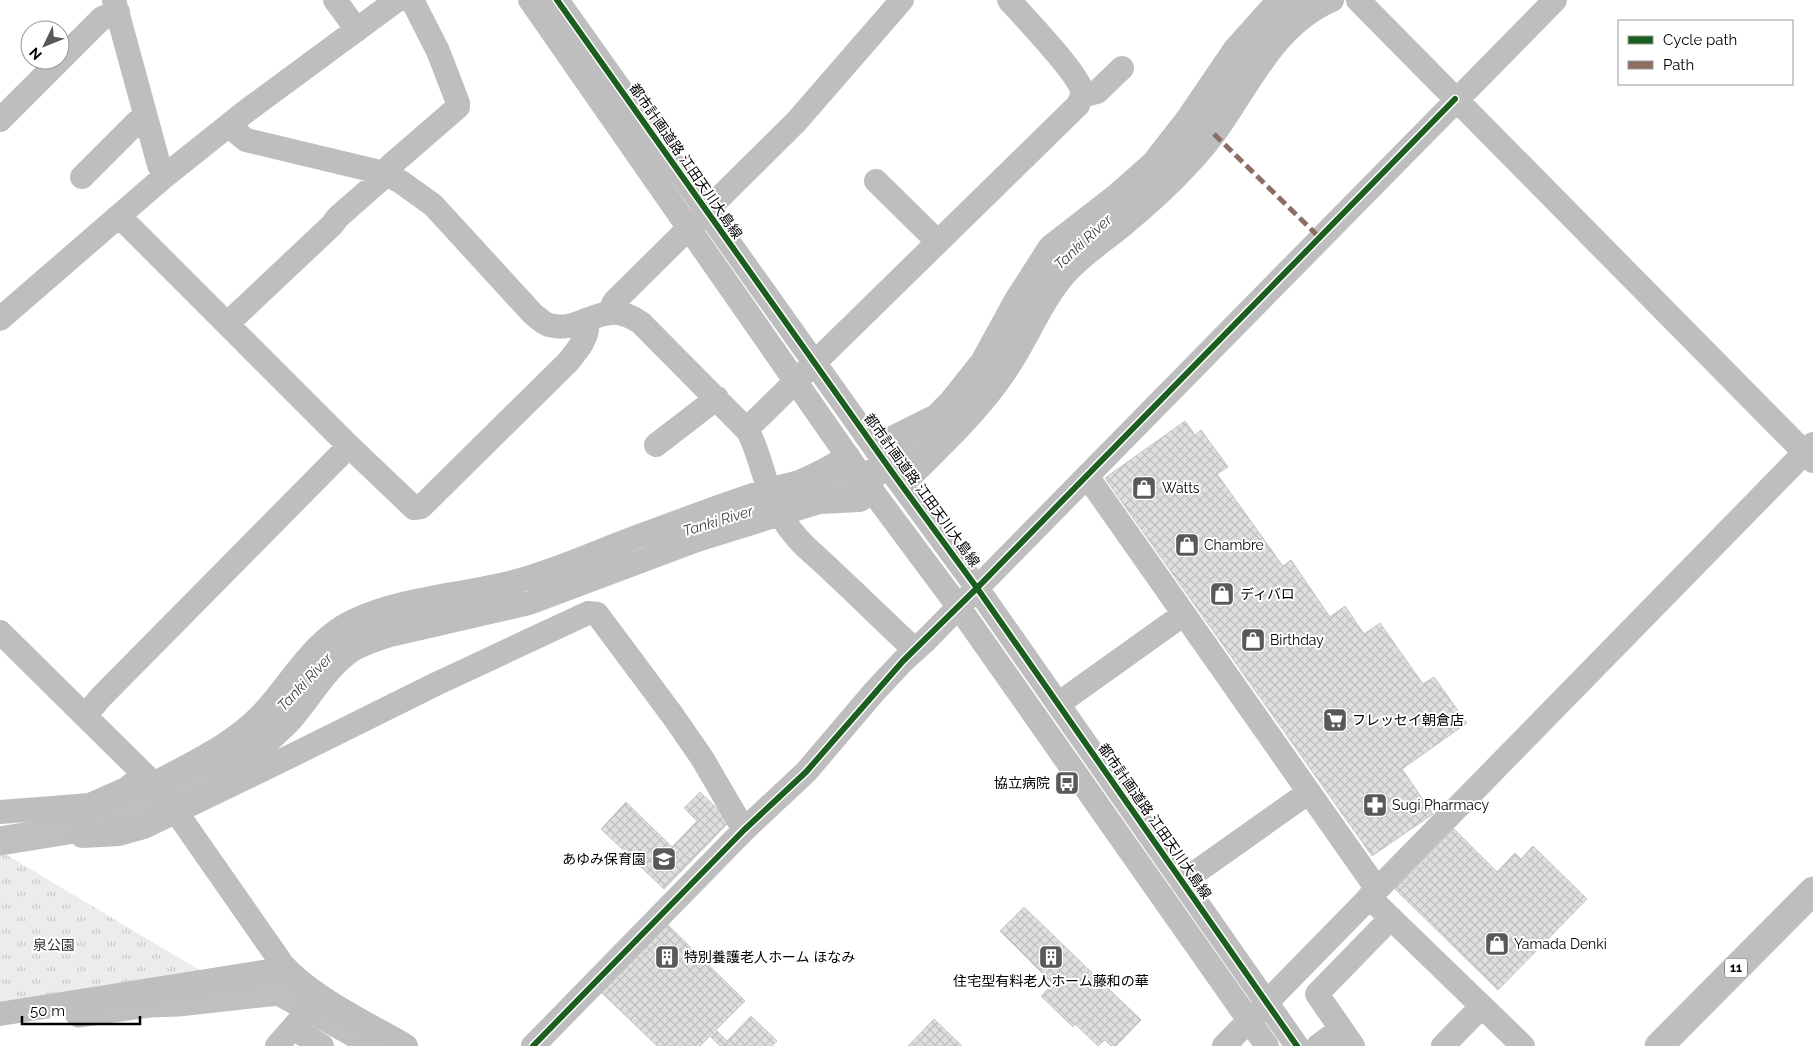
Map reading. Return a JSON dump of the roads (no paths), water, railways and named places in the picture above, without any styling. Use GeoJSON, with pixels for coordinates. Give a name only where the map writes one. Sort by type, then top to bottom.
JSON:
{"type":"FeatureCollection","features":[{"type":"Feature","properties":{"kind":"main road","name":"11"},"geometry":{"type":"LineString","coordinates":[[1659,1046],[1813,890]]}},
{"type":"Feature","properties":{"kind":"street"},"geometry":{"type":"LineString","coordinates":[[336,0],[356,30]]}},
{"type":"Feature","properties":{"kind":"street"},"geometry":{"type":"LineString","coordinates":[[0,319],[165,176],[268,94],[398,0]]}},
{"type":"Feature","properties":{"kind":"street"},"geometry":{"type":"LineString","coordinates":[[227,324],[332,225],[338,217],[374,186],[391,164],[458,107],[458,102],[438,51],[412,0]]}},
{"type":"Feature","properties":{"kind":"street"},"geometry":{"type":"LineString","coordinates":[[530,0],[870,488],[958,606],[1267,1046]]}},
{"type":"Feature","properties":{"kind":"street","name":"都市計画道路 江田天川大島線"},"geometry":{"type":"LineString","coordinates":[[557,0],[896,478],[978,588],[1297,1046]]}},
{"type":"Feature","properties":{"kind":"street"},"geometry":{"type":"LineString","coordinates":[[612,312],[612,306],[615,301],[801,116],[902,0]]}},
{"type":"Feature","properties":{"kind":"street"},"geometry":{"type":"LineString","coordinates":[[745,428],[796,381],[1078,105],[1082,96],[1079,84],[1072,73],[1010,0]]}},
{"type":"Feature","properties":{"kind":"street"},"geometry":{"type":"LineString","coordinates":[[876,450],[892,438],[936,416],[951,401],[982,362],[1016,300],[1050,248],[1117,195],[1153,163],[1188,118],[1235,49],[1279,0]]}},
{"type":"Feature","properties":{"kind":"street"},"geometry":{"type":"LineString","coordinates":[[896,478],[922,466],[965,423],[1008,366],[1027,332],[1067,272],[1167,188],[1214,134],[1254,72],[1285,34],[1304,17],[1332,0]]}},
{"type":"Feature","properties":{"kind":"street"},"geometry":{"type":"LineString","coordinates":[[1224,1046],[1810,452],[1358,0]]}},
{"type":"Feature","properties":{"kind":"street"},"geometry":{"type":"LineString","coordinates":[[532,1046],[744,830],[806,772],[874,692],[1554,0]]}},
{"type":"Feature","properties":{"kind":"street"},"geometry":{"type":"LineString","coordinates":[[0,120],[116,6],[159,165],[165,176]]}},
{"type":"Feature","properties":{"kind":"street"},"geometry":{"type":"LineString","coordinates":[[1082,96],[1097,92],[1122,68]]}},
{"type":"Feature","properties":{"kind":"street"},"geometry":{"type":"LineString","coordinates":[[82,177],[137,122],[146,119]]}},
{"type":"Feature","properties":{"kind":"street"},"geometry":{"type":"LineString","coordinates":[[229,126],[246,140],[384,173],[401,182],[433,205],[542,322],[550,325],[565,326],[600,314],[612,312],[627,315],[642,323],[745,428],[756,447],[774,502],[791,533],[915,650]]}},
{"type":"Feature","properties":{"kind":"street"},"geometry":{"type":"LineString","coordinates":[[876,182],[938,242]]}},
{"type":"Feature","properties":{"kind":"street"},"geometry":{"type":"LineString","coordinates":[[119,216],[349,446],[414,508],[421,507],[571,358],[587,332],[587,320]]}},
{"type":"Feature","properties":{"kind":"street"},"geometry":{"type":"LineString","coordinates":[[656,446],[716,398]]}},
{"type":"Feature","properties":{"kind":"street"},"geometry":{"type":"LineString","coordinates":[[85,716],[101,697],[349,446]]}},
{"type":"Feature","properties":{"kind":"street"},"geometry":{"type":"LineString","coordinates":[[0,812],[90,805],[126,789],[165,795],[182,803],[184,799],[250,758],[289,722],[318,684],[346,655],[369,642],[390,635],[529,603],[697,540],[774,502],[799,482],[850,458]]}},
{"type":"Feature","properties":{"kind":"street"},"geometry":{"type":"LineString","coordinates":[[1087,476],[1309,792],[1391,918],[1523,1046]]}},
{"type":"Feature","properties":{"kind":"street"},"geometry":{"type":"LineString","coordinates":[[82,836],[128,832],[165,795],[180,771],[241,733],[262,714],[312,654],[339,630],[353,621],[399,605],[514,582],[541,574],[644,534],[774,502],[860,500],[870,488]]}},
{"type":"Feature","properties":{"kind":"street"},"geometry":{"type":"LineString","coordinates":[[165,795],[445,680],[588,612],[597,614],[673,716],[702,758],[744,830]]}},
{"type":"Feature","properties":{"kind":"street"},"geometry":{"type":"LineString","coordinates":[[1058,704],[1184,614]]}},
{"type":"Feature","properties":{"kind":"street"},"geometry":{"type":"LineString","coordinates":[[0,632],[165,795],[283,965],[296,979],[322,1046]]}},
{"type":"Feature","properties":{"kind":"street"},"geometry":{"type":"LineString","coordinates":[[1182,882],[1309,792]]}},
{"type":"Feature","properties":{"kind":"street"},"geometry":{"type":"LineString","coordinates":[[1318,1046],[1347,1038],[1317,994],[1391,918]]}},
{"type":"Feature","properties":{"kind":"street"},"geometry":{"type":"LineString","coordinates":[[0,1014],[268,971],[283,965]]}},
{"type":"Feature","properties":{"kind":"street"},"geometry":{"type":"LineString","coordinates":[[1443,1046],[1482,1006]]}},
{"type":"Feature","properties":{"kind":"street"},"geometry":{"type":"LineString","coordinates":[[277,1046],[307,1011]]}},
{"type":"Feature","properties":{"kind":"street"},"geometry":{"type":"LineString","coordinates":[[307,1011],[406,1046]]}},
{"type":"Feature","properties":{"kind":"waterway","name":"Tanki River"},"geometry":{"type":"LineString","coordinates":[[663,538],[874,473],[911,454],[941,430],[980,389],[1055,265],[1070,249],[1140,193],[1172,162],[1204,121],[1243,60],[1271,25],[1296,0]]}},
{"type":"Feature","properties":{"kind":"waterway","name":"Tanki River"},"geometry":{"type":"LineString","coordinates":[[0,841],[93,826],[133,812],[176,790],[234,754],[251,741],[278,713],[322,660],[343,643],[396,622],[498,595]]}},
{"type":"Feature","properties":{"kind":"waterway"},"geometry":{"type":"LineString","coordinates":[[79,1013],[150,1003],[178,1002],[279,991],[375,1046]]}},
{"type":"Feature","properties":{"kind":"place","name":"Watts"},"geometry":{"type":"Point","coordinates":[1144,488]}},
{"type":"Feature","properties":{"kind":"place","name":"Chambre"},"geometry":{"type":"Point","coordinates":[1187,545]}},
{"type":"Feature","properties":{"kind":"place","name":"ディバロ"},"geometry":{"type":"Point","coordinates":[1222,594]}},
{"type":"Feature","properties":{"kind":"place","name":"Birthday"},"geometry":{"type":"Point","coordinates":[1253,640]}},
{"type":"Feature","properties":{"kind":"place","name":"フレッセイ朝倉店"},"geometry":{"type":"Point","coordinates":[1335,720]}},
{"type":"Feature","properties":{"kind":"place","name":"協立病院"},"geometry":{"type":"Point","coordinates":[1067,783]}},
{"type":"Feature","properties":{"kind":"place","name":"Sugi Pharmacy"},"geometry":{"type":"Point","coordinates":[1375,805]}},
{"type":"Feature","properties":{"kind":"place","name":"あゆみ保育園"},"geometry":{"type":"Point","coordinates":[664,859]}},
{"type":"Feature","properties":{"kind":"place","name":"Yamada Denki"},"geometry":{"type":"Point","coordinates":[1497,944]}},
{"type":"Feature","properties":{"kind":"place","name":"特別養護老人ホーム ほなみ"},"geometry":{"type":"Point","coordinates":[667,957]}},
{"type":"Feature","properties":{"kind":"place","name":"住宅型有料老人ホーム藤和の華"},"geometry":{"type":"Point","coordinates":[1051,957]}},
{"type":"Feature","properties":{"kind":"park label","name":"泉公園"},"geometry":{"type":"Point","coordinates":[54,945]}}]}
